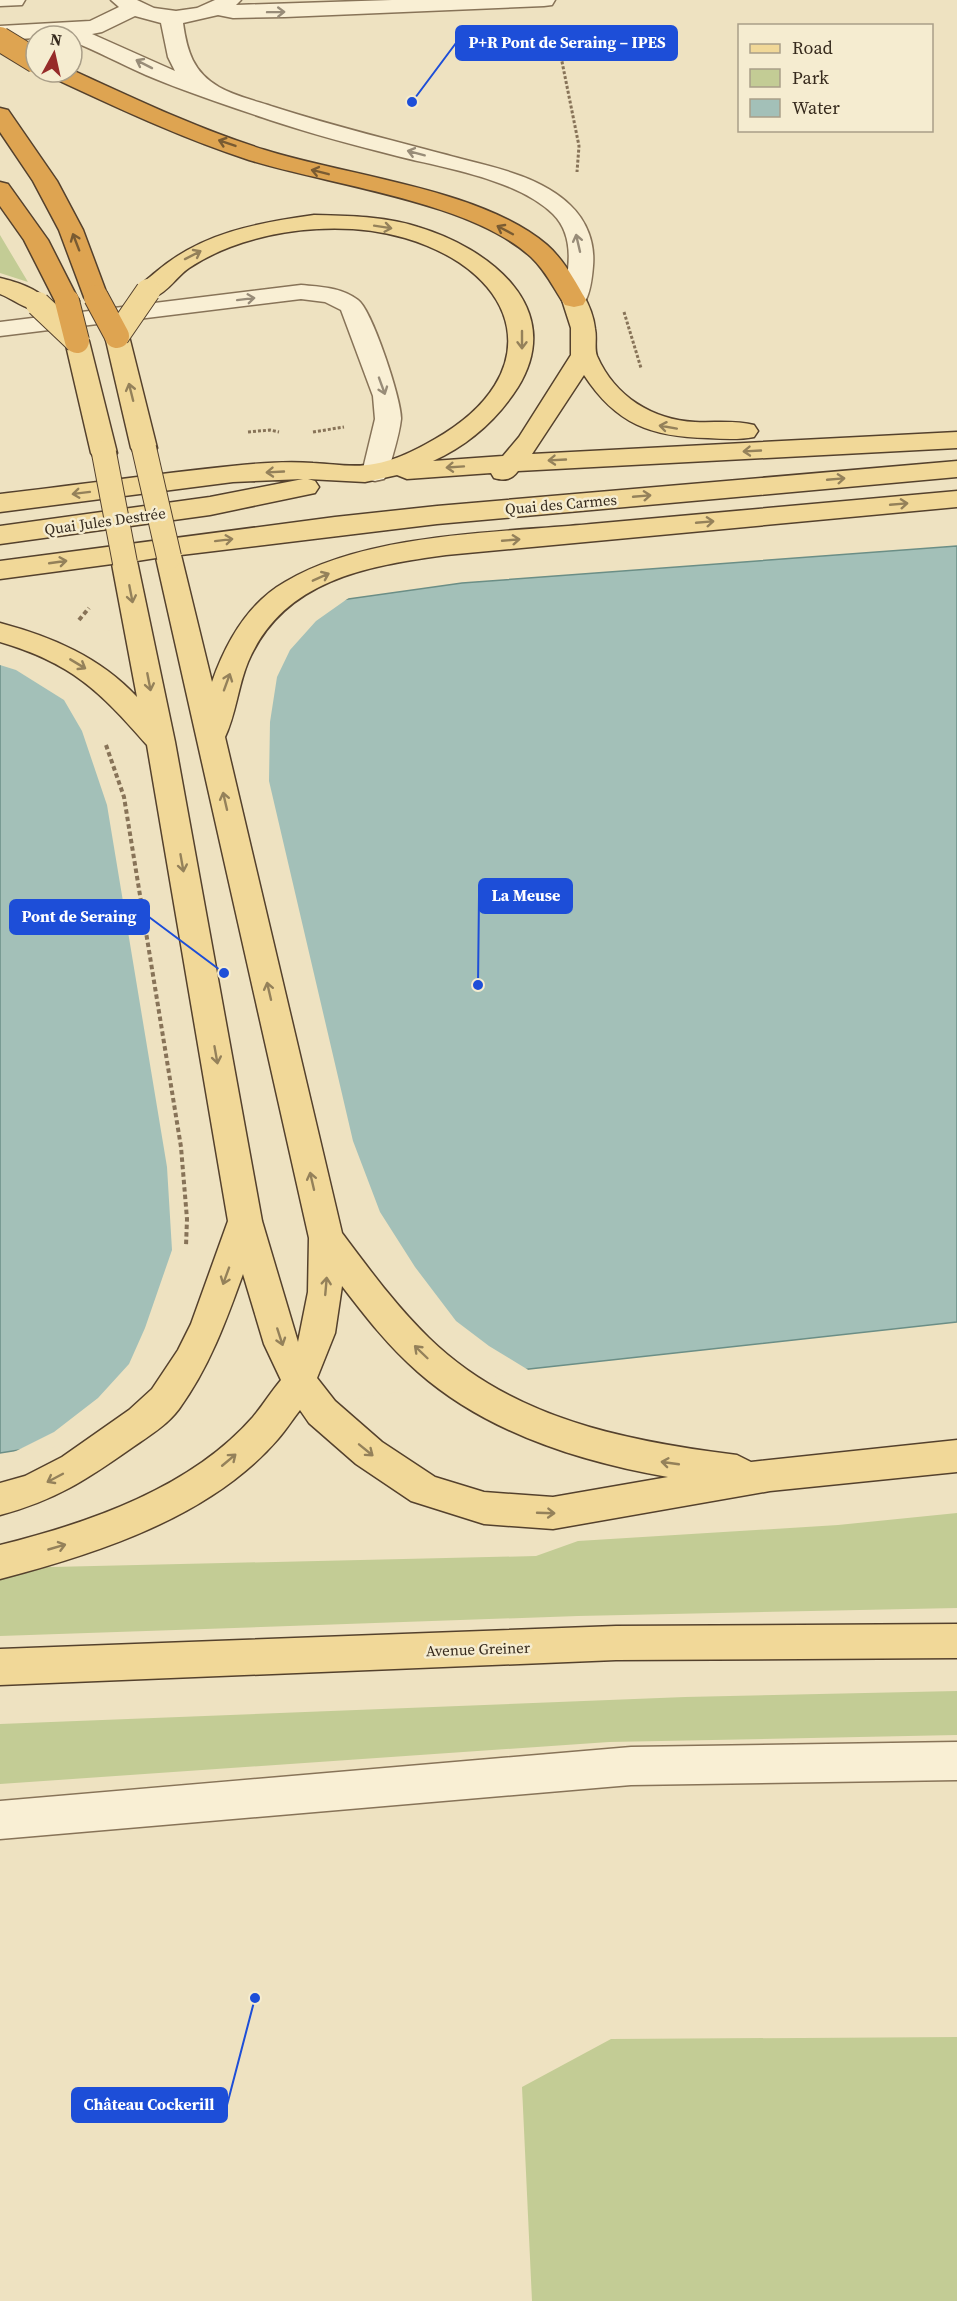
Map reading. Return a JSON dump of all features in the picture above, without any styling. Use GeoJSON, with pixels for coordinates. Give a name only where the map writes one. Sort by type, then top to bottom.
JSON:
{"type":"FeatureCollection","features":[{"type":"Feature","properties":{"kind":"highway"},"geometry":{"type":"LineString","coordinates":[[0,39],[24,54]]}},
{"type":"Feature","properties":{"kind":"highway"},"geometry":{"type":"LineString","coordinates":[[84,84],[160,120],[282,162],[446,205],[498,225],[534,247],[556,271],[574,300]]}},
{"type":"Feature","properties":{"kind":"highway"},"geometry":{"type":"LineString","coordinates":[[0,115],[45,181],[71,230],[96,297],[117,336]]}},
{"type":"Feature","properties":{"kind":"highway"},"geometry":{"type":"LineString","coordinates":[[0,189],[36,240],[67,301],[77,341]]}},
{"type":"Feature","properties":{"kind":"main road"},"geometry":{"type":"LineString","coordinates":[[0,1562],[84,1539],[132,1520],[218,1469],[252,1441],[272,1420],[299,1382],[314,1348],[324,1310],[327,1276],[326,1238],[117,336],[148,291],[166,272],[207,248],[236,237],[287,224],[336,223],[397,229],[441,243],[475,261],[499,283],[509,296],[521,325],[521,358],[513,376],[481,419],[465,433],[429,454],[375,473]]}},
{"type":"Feature","properties":{"kind":"main road"},"geometry":{"type":"LineString","coordinates":[[0,285],[38,304],[77,341],[104,453],[161,743],[245,1221],[281,1344],[299,1382],[322,1412],[369,1453],[424,1490],[484,1509],[553,1514],[770,1475],[957,1456]]}},
{"type":"Feature","properties":{"kind":"main road"},"geometry":{"type":"LineString","coordinates":[[574,300],[583,328],[584,355],[615,400],[647,423],[686,430],[957,440]]}},
{"type":"Feature","properties":{"kind":"main road"},"geometry":{"type":"LineString","coordinates":[[437,515],[476,496],[513,463],[584,355]]}},
{"type":"Feature","properties":{"kind":"main road"},"geometry":{"type":"LineString","coordinates":[[0,503],[235,474],[307,471],[375,473],[513,463],[957,440]]}},
{"type":"Feature","properties":{"kind":"main road","name":"Quai des Carmes"},"geometry":{"type":"LineString","coordinates":[[167,553],[437,515],[957,469]]}},
{"type":"Feature","properties":{"kind":"main road","name":"Quai Jules Destrée"},"geometry":{"type":"LineString","coordinates":[[2,534],[210,506],[375,473]]}},
{"type":"Feature","properties":{"kind":"main road"},"geometry":{"type":"LineString","coordinates":[[211,738],[238,652],[252,629],[271,606],[293,590],[358,562],[403,552],[957,499]]}},
{"type":"Feature","properties":{"kind":"main road"},"geometry":{"type":"LineString","coordinates":[[0,570],[167,553]]}},
{"type":"Feature","properties":{"kind":"main road"},"geometry":{"type":"LineString","coordinates":[[36,639],[82,666],[108,685],[161,743]]}},
{"type":"Feature","properties":{"kind":"main road"},"geometry":{"type":"LineString","coordinates":[[0,1499],[33,1490],[106,1448],[165,1400],[191,1360],[208,1324],[245,1221]]}},
{"type":"Feature","properties":{"kind":"main road"},"geometry":{"type":"LineString","coordinates":[[326,1238],[403,1335],[432,1364],[467,1388],[542,1428],[588,1444],[662,1462],[770,1475]]}},
{"type":"Feature","properties":{"kind":"main road","name":"Avenue Greiner"},"geometry":{"type":"LineString","coordinates":[[0,1667],[616,1644],[957,1641]]}},
{"type":"Feature","properties":{"kind":"street"},"geometry":{"type":"LineString","coordinates":[[0,0],[14,0]]}},
{"type":"Feature","properties":{"kind":"street"},"geometry":{"type":"LineString","coordinates":[[84,28],[94,27],[128,5],[151,15],[171,18],[188,17],[224,4],[233,12],[544,0]]}},
{"type":"Feature","properties":{"kind":"street"},"geometry":{"type":"LineString","coordinates":[[171,18],[180,64],[189,75],[218,93]]}},
{"type":"Feature","properties":{"kind":"street"},"geometry":{"type":"LineString","coordinates":[[0,33],[24,32]]}},
{"type":"Feature","properties":{"kind":"street"},"geometry":{"type":"LineString","coordinates":[[84,38],[106,46],[168,76],[296,122],[502,178],[544,198],[571,221],[579,240],[582,266],[574,300]]}},
{"type":"Feature","properties":{"kind":"street"},"geometry":{"type":"LineString","coordinates":[[0,328],[302,292],[331,295],[351,306],[386,396],[388,419],[375,473]]}},
{"type":"Feature","properties":{"kind":"street"},"geometry":{"type":"LineString","coordinates":[[0,1820],[631,1766],[957,1761]]}},
{"type":"Feature","properties":{"kind":"path"},"geometry":{"type":"LineString","coordinates":[[36,639],[89,610],[87,599]]}},
{"type":"Feature","properties":{"kind":"path"},"geometry":{"type":"LineString","coordinates":[[102,738],[123,798],[181,1146],[187,1220],[186,1250]]}},
{"type":"Feature","properties":{"kind":"green space"},"geometry":{"type":"Polygon","coordinates":[[[0,235],[28,282],[0,273],[0,235]]]}},
{"type":"Feature","properties":{"kind":"green space"},"geometry":{"type":"Polygon","coordinates":[[[957,1513],[957,1608],[578,1616],[0,1636],[0,1570],[8,1568],[536,1556],[578,1541],[838,1525],[957,1513]]]}},
{"type":"Feature","properties":{"kind":"green space"},"geometry":{"type":"Polygon","coordinates":[[[957,1691],[957,1735],[609,1742],[0,1784],[0,1724],[685,1697],[957,1691]]]}},
{"type":"Feature","properties":{"kind":"green space"},"geometry":{"type":"Polygon","coordinates":[[[957,2037],[957,2301],[532,2301],[522,2087],[611,2039],[957,2037]]]}},
{"type":"Feature","properties":{"kind":"water"},"geometry":{"type":"Polygon","coordinates":[[[957,546],[957,1322],[529,1369],[0,1453],[0,648],[462,583],[957,546]]]}},
{"type":"Feature","properties":{"kind":"pier"},"geometry":{"type":"Polygon","coordinates":[[[350,597],[316,621],[290,650],[277,677],[270,722],[269,781],[353,1141],[380,1212],[415,1267],[456,1321],[489,1346],[530,1371],[10,1454],[54,1432],[98,1398],[129,1364],[145,1328],[172,1250],[167,1167],[107,805],[82,731],[64,700],[16,670],[0,665],[0,645],[350,597]]]}},
{"type":"Feature","properties":{"kind":"place","name":"P+R Pont de Seraing – IPES"},"geometry":{"type":"Point","coordinates":[412,102]}},
{"type":"Feature","properties":{"kind":"place","name":"Pont de Seraing"},"geometry":{"type":"Point","coordinates":[224,973]}},
{"type":"Feature","properties":{"kind":"place","name":"La Meuse"},"geometry":{"type":"Point","coordinates":[478,985]}},
{"type":"Feature","properties":{"kind":"place","name":"Château Cockerill"},"geometry":{"type":"Point","coordinates":[255,1998]}}]}
